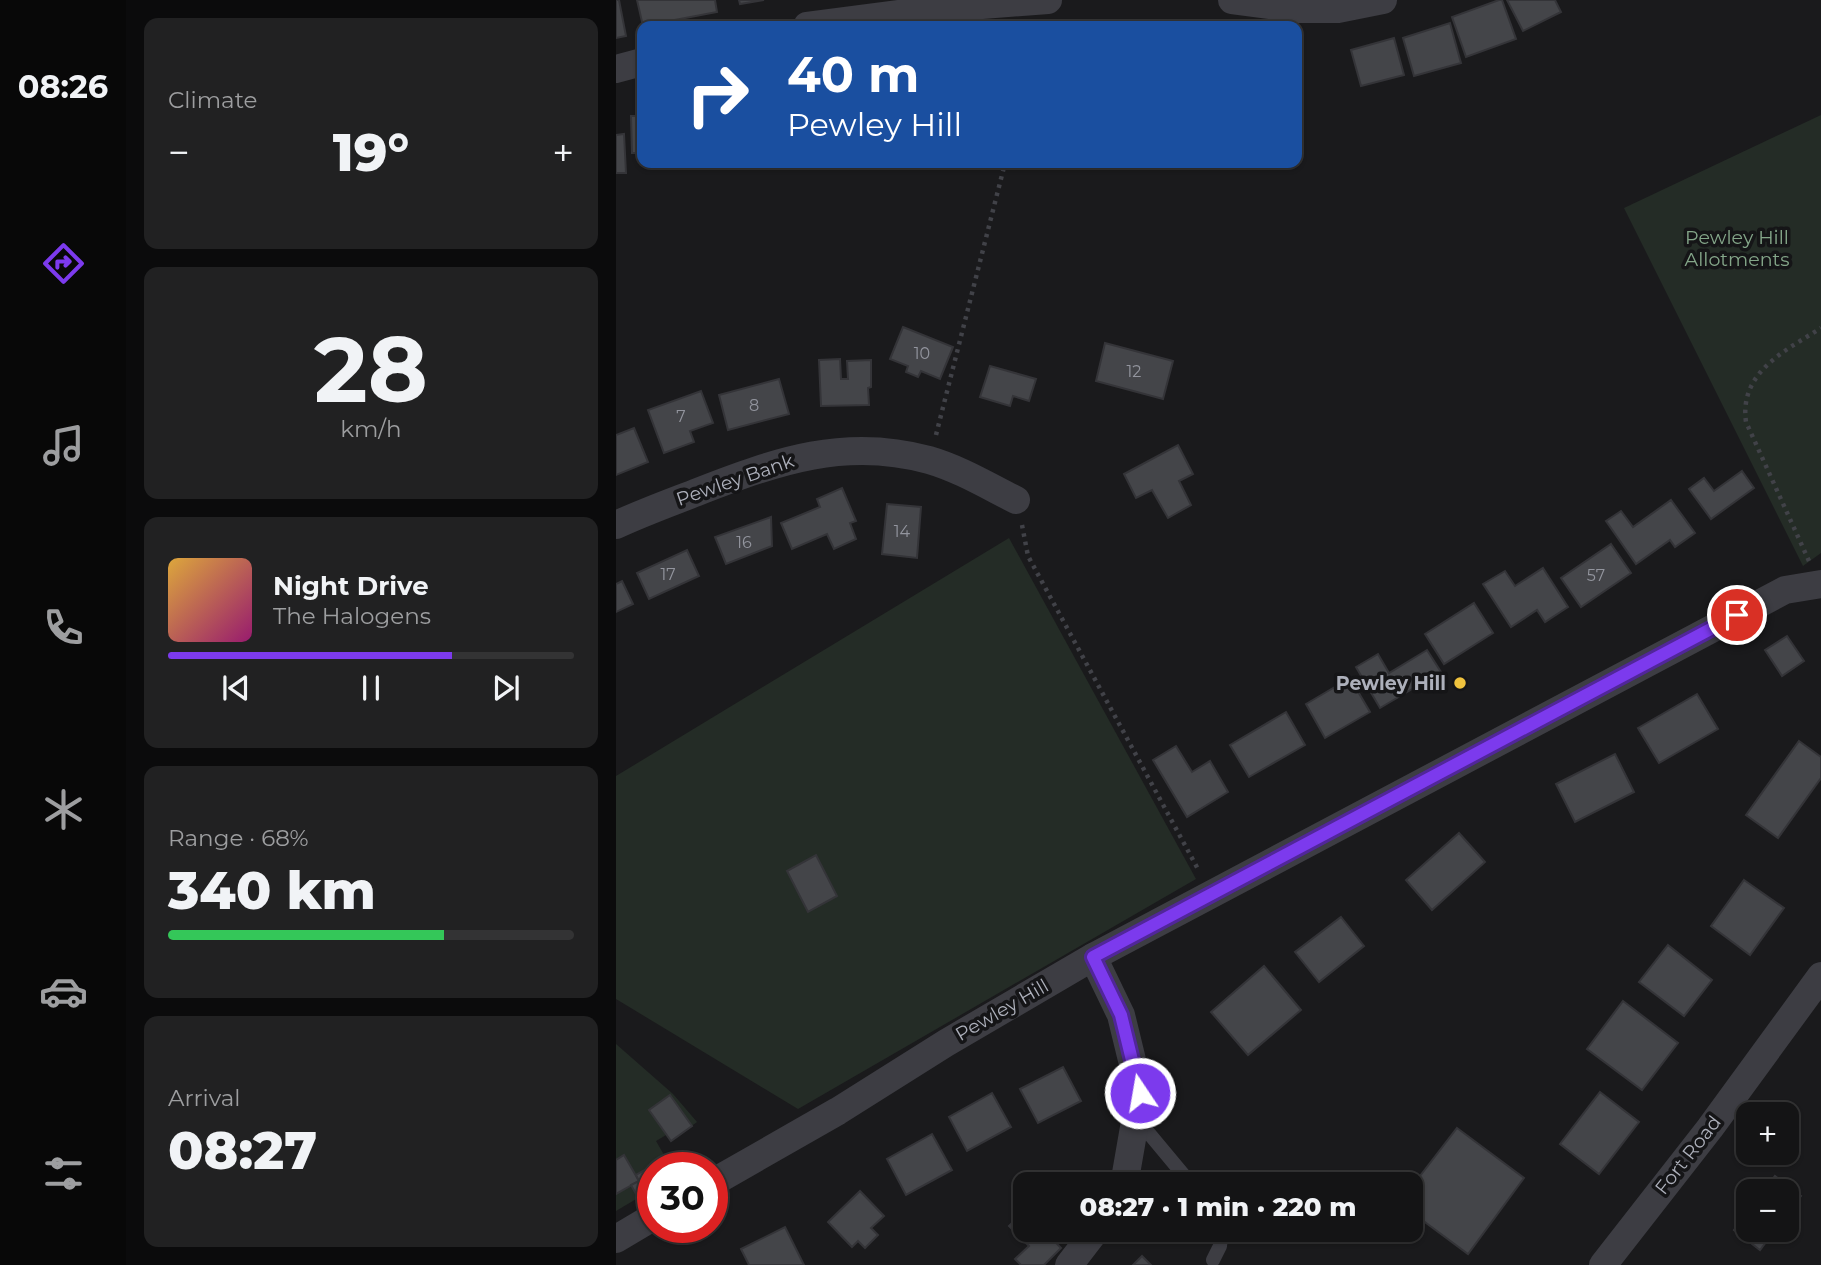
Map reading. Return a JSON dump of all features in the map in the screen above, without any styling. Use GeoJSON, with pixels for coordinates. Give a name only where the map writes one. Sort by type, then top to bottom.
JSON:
{"type":"FeatureCollection","features":[{"type":"Feature","properties":{"kind":"street"},"geometry":{"type":"LineString","coordinates":[[846,21],[931,10],[1048,0]]}},
{"type":"Feature","properties":{"kind":"street"},"geometry":{"type":"LineString","coordinates":[[1232,0],[1299,9],[1338,9],[1383,0]]}},
{"type":"Feature","properties":{"kind":"street"},"geometry":{"type":"LineString","coordinates":[[616,69],[637,63]]}},
{"type":"Feature","properties":{"kind":"street","name":"Pewley Bank"},"geometry":{"type":"LineString","coordinates":[[616,524],[765,466],[809,455],[860,449],[929,460],[971,476],[1016,500]]}},
{"type":"Feature","properties":{"kind":"street","name":"Pewley Hill"},"geometry":{"type":"LineString","coordinates":[[728,1174],[838,1111],[968,1029],[1211,893],[1785,590],[1820,584]]}},
{"type":"Feature","properties":{"kind":"street"},"geometry":{"type":"LineString","coordinates":[[1093,957],[1112,992],[1128,1038],[1140,1093],[1126,1172]]}},
{"type":"Feature","properties":{"kind":"street","name":"Fort Road"},"geometry":{"type":"LineString","coordinates":[[1603,1265],[1710,1128],[1821,976]]}},
{"type":"Feature","properties":{"kind":"street"},"geometry":{"type":"LineString","coordinates":[[616,1239],[637,1227]]}},
{"type":"Feature","properties":{"kind":"street"},"geometry":{"type":"LineString","coordinates":[[1069,1265],[1087,1242]]}},
{"type":"Feature","properties":{"kind":"lane"},"geometry":{"type":"LineString","coordinates":[[1136,1118],[1181,1172]]}},
{"type":"Feature","properties":{"kind":"lane"},"geometry":{"type":"LineString","coordinates":[[1213,1260],[1220,1242]]}},
{"type":"Feature","properties":{"kind":"path"},"geometry":{"type":"LineString","coordinates":[[929,460],[1004,168]]}},
{"type":"Feature","properties":{"kind":"path"},"geometry":{"type":"LineString","coordinates":[[1820,584],[1746,422],[1744,408],[1755,379],[1764,367],[1821,328]]}},
{"type":"Feature","properties":{"kind":"path"},"geometry":{"type":"LineString","coordinates":[[1016,500],[1028,556],[1211,893]]}},
{"type":"Feature","properties":{"kind":"green space","name":"Pewley Hill Allotments"},"geometry":{"type":"Polygon","coordinates":[[[1821,115],[1821,553],[1803,566],[1624,208],[1821,115]]]}},
{"type":"Feature","properties":{"kind":"green space"},"geometry":{"type":"Polygon","coordinates":[[[1009,538],[1196,879],[798,1109],[616,999],[616,776],[1009,538]]]}},
{"type":"Feature","properties":{"kind":"green space"},"geometry":{"type":"Polygon","coordinates":[[[616,1044],[673,1094],[697,1122],[671,1141],[666,1135],[656,1141],[662,1152],[637,1152],[637,1199],[616,1211],[616,1044]]]}},
{"type":"Feature","properties":{"kind":"building"},"geometry":{"type":"Polygon","coordinates":[[[616,0],[619,0],[626,36],[616,38],[616,0]]]}},
{"type":"Feature","properties":{"kind":"building"},"geometry":{"type":"Polygon","coordinates":[[[637,0],[715,0],[717,12],[669,21],[642,21],[637,0]]]}},
{"type":"Feature","properties":{"kind":"building"},"geometry":{"type":"Polygon","coordinates":[[[739,0],[764,0],[740,4],[739,0]]]}},
{"type":"Feature","properties":{"kind":"building"},"geometry":{"type":"Polygon","coordinates":[[[1502,0],[1516,39],[1466,57],[1452,17],[1502,0]]]}},
{"type":"Feature","properties":{"kind":"building"},"geometry":{"type":"Polygon","coordinates":[[[1507,0],[1555,0],[1561,12],[1523,31],[1507,0]]]}},
{"type":"Feature","properties":{"kind":"building"},"geometry":{"type":"Polygon","coordinates":[[[1450,23],[1461,63],[1414,76],[1403,38],[1450,23]]]}},
{"type":"Feature","properties":{"kind":"building"},"geometry":{"type":"Polygon","coordinates":[[[1394,38],[1404,75],[1361,86],[1351,50],[1394,38]]]}},
{"type":"Feature","properties":{"kind":"building"},"geometry":{"type":"Polygon","coordinates":[[[631,116],[637,116],[637,153],[632,153],[631,116]]]}},
{"type":"Feature","properties":{"kind":"building"},"geometry":{"type":"Polygon","coordinates":[[[624,134],[626,173],[616,173],[616,135],[624,134]]]}},
{"type":"Feature","properties":{"kind":"building"},"geometry":{"type":"Polygon","coordinates":[[[903,327],[953,347],[940,379],[921,371],[918,377],[906,372],[908,366],[890,359],[903,327]]]}},
{"type":"Feature","properties":{"kind":"building"},"geometry":{"type":"Polygon","coordinates":[[[1105,343],[1173,361],[1163,399],[1096,381],[1105,343]]]}},
{"type":"Feature","properties":{"kind":"building"},"geometry":{"type":"Polygon","coordinates":[[[840,359],[841,379],[848,379],[847,361],[871,360],[869,405],[821,406],[819,360],[840,359]]]}},
{"type":"Feature","properties":{"kind":"building"},"geometry":{"type":"Polygon","coordinates":[[[990,366],[1036,379],[1029,401],[1013,396],[1010,406],[980,397],[990,366]]]}},
{"type":"Feature","properties":{"kind":"building"},"geometry":{"type":"Polygon","coordinates":[[[779,379],[789,414],[728,430],[719,395],[779,379]]]}},
{"type":"Feature","properties":{"kind":"building"},"geometry":{"type":"Polygon","coordinates":[[[701,391],[713,423],[690,431],[694,442],[664,453],[648,410],[701,391]]]}},
{"type":"Feature","properties":{"kind":"building"},"geometry":{"type":"Polygon","coordinates":[[[634,428],[648,462],[616,475],[616,435],[634,428]]]}},
{"type":"Feature","properties":{"kind":"building"},"geometry":{"type":"Polygon","coordinates":[[[1178,445],[1193,474],[1179,481],[1191,505],[1168,518],[1152,490],[1136,498],[1124,474],[1178,445]]]}},
{"type":"Feature","properties":{"kind":"building"},"geometry":{"type":"Polygon","coordinates":[[[1742,471],[1754,488],[1711,519],[1689,489],[1704,478],[1714,491],[1742,471]]]}},
{"type":"Feature","properties":{"kind":"building"},"geometry":{"type":"Polygon","coordinates":[[[842,488],[856,521],[850,523],[856,539],[834,549],[827,534],[792,549],[781,523],[820,507],[817,499],[842,488]]]}},
{"type":"Feature","properties":{"kind":"building"},"geometry":{"type":"Polygon","coordinates":[[[1671,500],[1695,533],[1675,547],[1670,540],[1636,564],[1606,521],[1621,511],[1633,527],[1671,500]]]}},
{"type":"Feature","properties":{"kind":"building"},"geometry":{"type":"Polygon","coordinates":[[[887,504],[921,507],[917,558],[882,554],[887,504]]]}},
{"type":"Feature","properties":{"kind":"building"},"geometry":{"type":"Polygon","coordinates":[[[771,517],[772,546],[726,564],[715,537],[771,517]]]}},
{"type":"Feature","properties":{"kind":"building"},"geometry":{"type":"Polygon","coordinates":[[[1611,544],[1631,573],[1581,607],[1561,578],[1611,544]]]}},
{"type":"Feature","properties":{"kind":"building"},"geometry":{"type":"Polygon","coordinates":[[[687,550],[699,576],[649,599],[637,573],[687,550]]]}},
{"type":"Feature","properties":{"kind":"building"},"geometry":{"type":"Polygon","coordinates":[[[1543,568],[1568,607],[1545,622],[1537,610],[1511,627],[1483,584],[1505,571],[1515,586],[1543,568]]]}},
{"type":"Feature","properties":{"kind":"building"},"geometry":{"type":"Polygon","coordinates":[[[622,581],[633,604],[616,612],[616,584],[622,581]]]}},
{"type":"Feature","properties":{"kind":"building"},"geometry":{"type":"Polygon","coordinates":[[[1474,603],[1493,633],[1444,664],[1425,634],[1474,603]]]}},
{"type":"Feature","properties":{"kind":"building"},"geometry":{"type":"Polygon","coordinates":[[[1787,636],[1804,661],[1782,676],[1765,650],[1787,636]]]}},
{"type":"Feature","properties":{"kind":"building"},"geometry":{"type":"Polygon","coordinates":[[[1427,650],[1441,672],[1380,708],[1356,667],[1378,654],[1389,673],[1427,650]]]}},
{"type":"Feature","properties":{"kind":"building"},"geometry":{"type":"Polygon","coordinates":[[[1350,678],[1370,712],[1325,738],[1306,704],[1350,678]]]}},
{"type":"Feature","properties":{"kind":"building"},"geometry":{"type":"Polygon","coordinates":[[[1697,694],[1718,729],[1659,763],[1638,728],[1697,694]]]}},
{"type":"Feature","properties":{"kind":"building"},"geometry":{"type":"Polygon","coordinates":[[[1286,712],[1305,745],[1249,777],[1230,745],[1286,712]]]}},
{"type":"Feature","properties":{"kind":"building"},"geometry":{"type":"Polygon","coordinates":[[[1799,741],[1821,757],[1821,778],[1778,838],[1746,815],[1799,741]]]}},
{"type":"Feature","properties":{"kind":"building"},"geometry":{"type":"Polygon","coordinates":[[[1176,746],[1192,772],[1210,761],[1228,792],[1187,817],[1153,760],[1176,746]]]}},
{"type":"Feature","properties":{"kind":"building"},"geometry":{"type":"Polygon","coordinates":[[[1615,754],[1634,792],[1575,822],[1556,784],[1615,754]]]}},
{"type":"Feature","properties":{"kind":"building"},"geometry":{"type":"Polygon","coordinates":[[[1459,833],[1485,862],[1432,910],[1406,880],[1459,833]]]}},
{"type":"Feature","properties":{"kind":"building"},"geometry":{"type":"Polygon","coordinates":[[[816,855],[837,896],[808,912],[787,871],[816,855]]]}},
{"type":"Feature","properties":{"kind":"building"},"geometry":{"type":"Polygon","coordinates":[[[1744,880],[1784,908],[1750,955],[1711,926],[1744,880]]]}},
{"type":"Feature","properties":{"kind":"building"},"geometry":{"type":"Polygon","coordinates":[[[1341,917],[1364,946],[1319,982],[1295,952],[1341,917]]]}},
{"type":"Feature","properties":{"kind":"building"},"geometry":{"type":"Polygon","coordinates":[[[1668,945],[1712,980],[1684,1016],[1639,982],[1668,945]]]}},
{"type":"Feature","properties":{"kind":"building"},"geometry":{"type":"Polygon","coordinates":[[[1264,966],[1301,1010],[1248,1055],[1211,1012],[1264,966]]]}},
{"type":"Feature","properties":{"kind":"building"},"geometry":{"type":"Polygon","coordinates":[[[1623,1001],[1678,1043],[1642,1090],[1587,1049],[1623,1001]]]}},
{"type":"Feature","properties":{"kind":"building"},"geometry":{"type":"Polygon","coordinates":[[[1063,1067],[1081,1101],[1038,1123],[1020,1089],[1063,1067]]]}},
{"type":"Feature","properties":{"kind":"building"},"geometry":{"type":"Polygon","coordinates":[[[1600,1092],[1639,1122],[1599,1174],[1560,1144],[1600,1092]]]}},
{"type":"Feature","properties":{"kind":"building"},"geometry":{"type":"Polygon","coordinates":[[[992,1093],[1011,1127],[967,1151],[949,1117],[992,1093]]]}},
{"type":"Feature","properties":{"kind":"building"},"geometry":{"type":"Polygon","coordinates":[[[670,1095],[692,1126],[671,1141],[649,1110],[670,1095]]]}},
{"type":"Feature","properties":{"kind":"building"},"geometry":{"type":"Polygon","coordinates":[[[1457,1128],[1524,1178],[1468,1254],[1423,1221],[1423,1172],[1457,1128]]]}},
{"type":"Feature","properties":{"kind":"building"},"geometry":{"type":"Polygon","coordinates":[[[932,1134],[952,1170],[906,1195],[887,1159],[932,1134]]]}},
{"type":"Feature","properties":{"kind":"building"},"geometry":{"type":"Polygon","coordinates":[[[624,1155],[637,1182],[616,1194],[616,1160],[624,1155]]]}},
{"type":"Feature","properties":{"kind":"building"},"geometry":{"type":"Polygon","coordinates":[[[637,1182],[637,1193],[636,1194],[631,1185],[637,1182]]]}},
{"type":"Feature","properties":{"kind":"building"},"geometry":{"type":"Polygon","coordinates":[[[860,1191],[884,1216],[871,1228],[878,1235],[865,1248],[858,1241],[852,1247],[828,1222],[860,1191]]]}},
{"type":"Feature","properties":{"kind":"building"},"geometry":{"type":"Polygon","coordinates":[[[785,1227],[804,1265],[749,1265],[741,1249],[785,1227]]]}},
{"type":"Feature","properties":{"kind":"building"},"geometry":{"type":"Polygon","coordinates":[[[1025,1242],[1055,1242],[1061,1248],[1044,1265],[1021,1265],[1015,1259],[1029,1246],[1025,1242]]]}},
{"type":"Feature","properties":{"kind":"building"},"geometry":{"type":"Polygon","coordinates":[[[1750,1242],[1766,1242],[1760,1250],[1750,1242]]]}},
{"type":"Feature","properties":{"kind":"building"},"geometry":{"type":"Polygon","coordinates":[[[1142,1256],[1151,1265],[1133,1265],[1142,1256]]]}},
{"type":"Feature","properties":{"kind":"place","name":"Pewley Hill"},"geometry":{"type":"Point","coordinates":[1460,683]}},
{"type":"Feature","properties":{"kind":"route"},"geometry":{"type":"LineString","coordinates":[[1140,1093],[1121,1015],[1093,957],[1737,615]]}}]}
